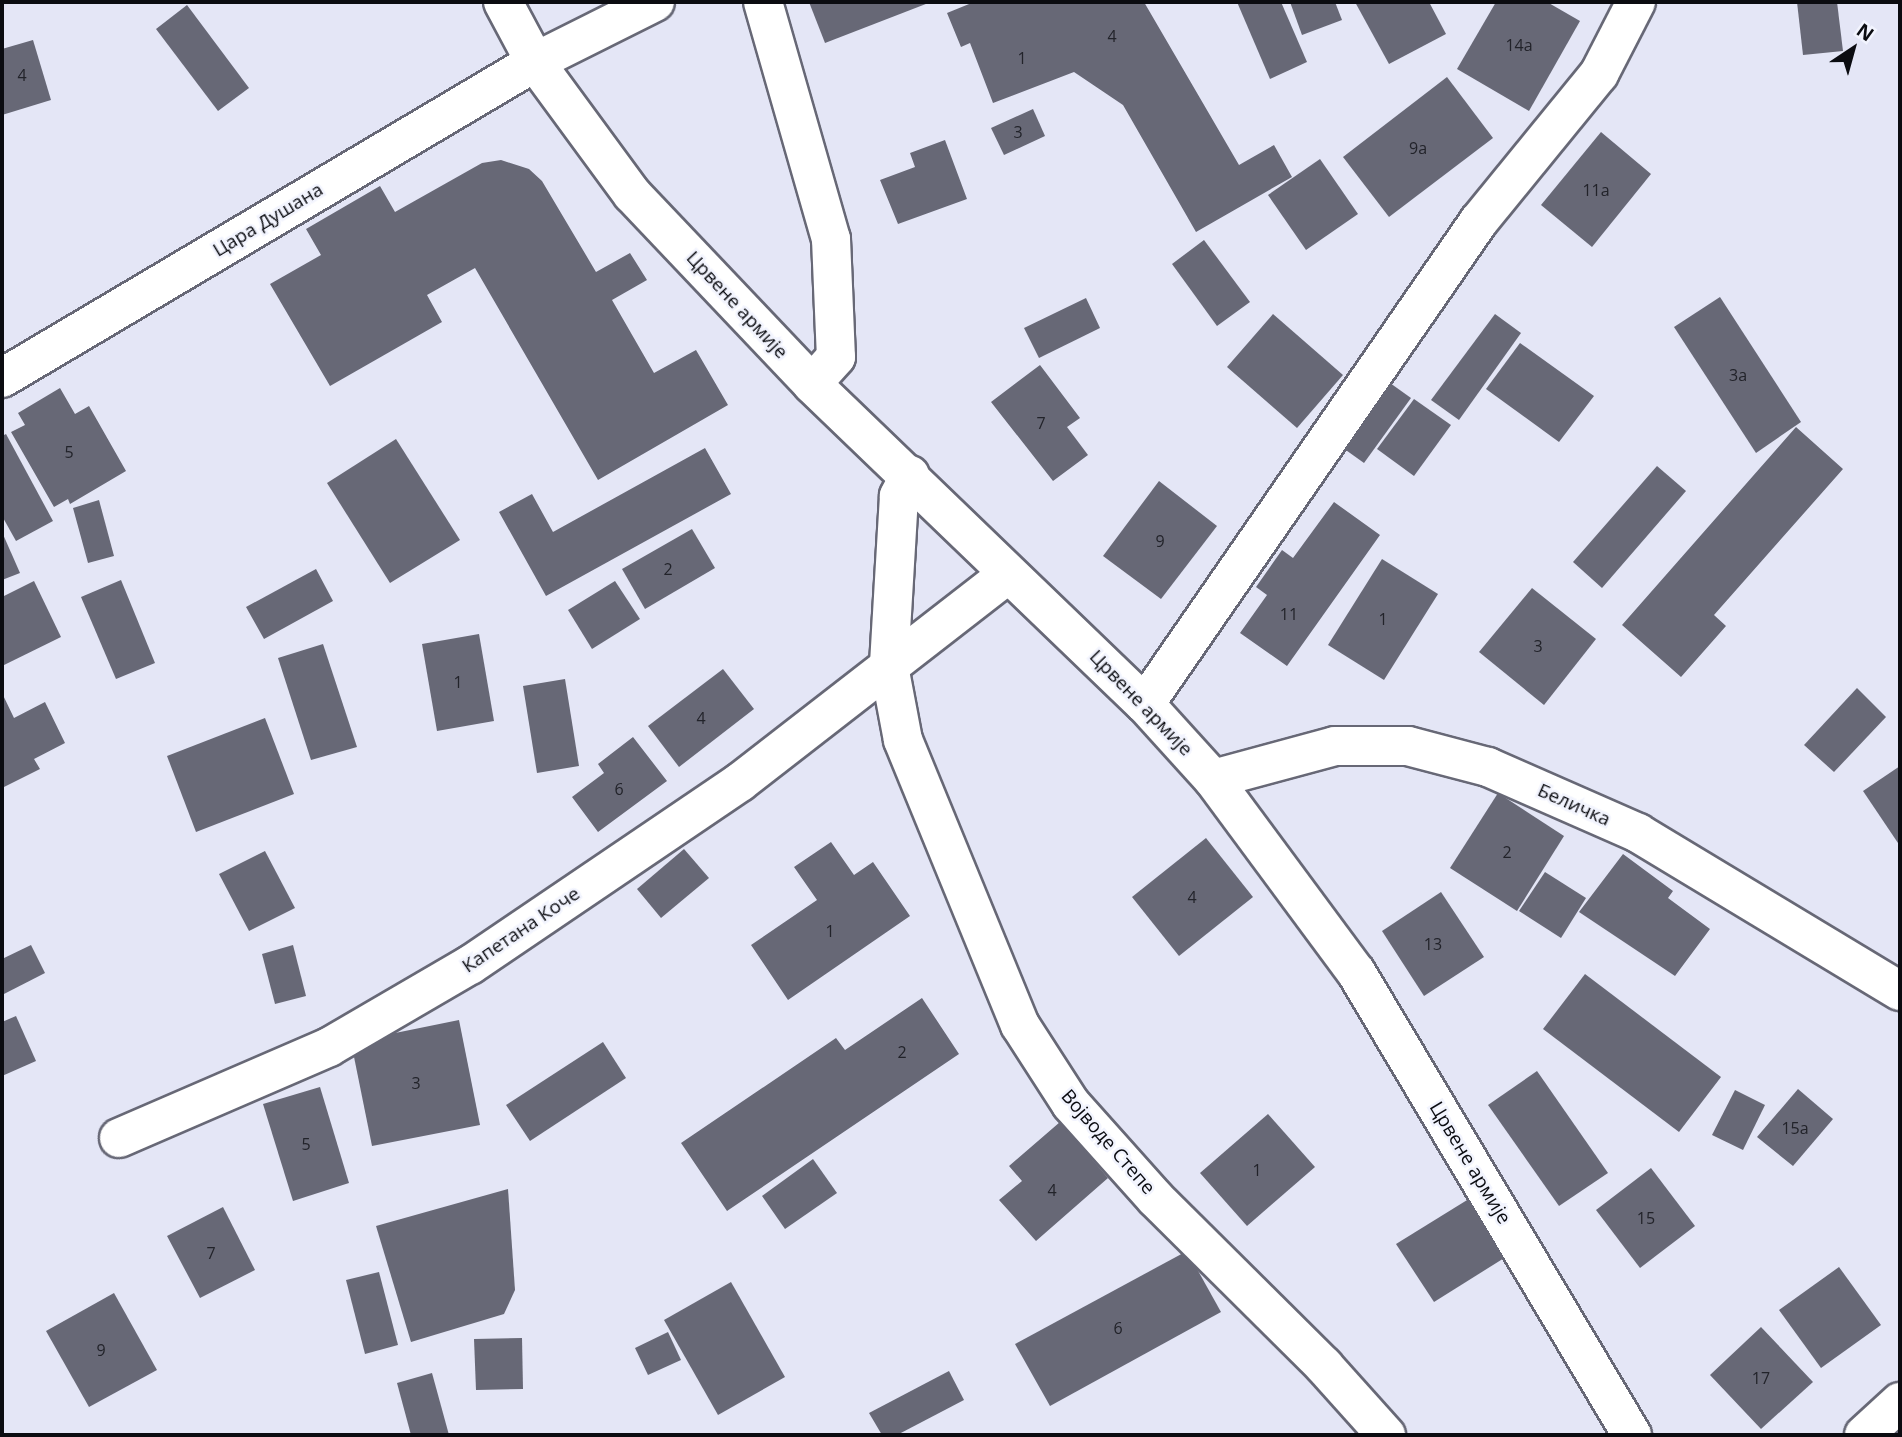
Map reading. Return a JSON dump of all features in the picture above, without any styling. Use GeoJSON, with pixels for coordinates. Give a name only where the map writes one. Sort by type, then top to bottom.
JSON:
{"type":"FeatureCollection","features":[{"type":"Feature","properties":{"kind":"street","name":"Црвене армије"},"geometry":{"type":"LineString","coordinates":[[503,2],[535,62],[632,194],[812,384],[1146,704],[1213,779],[1356,972],[1632,1435]]}},
{"type":"Feature","properties":{"kind":"street","name":"Цара Душана"},"geometry":{"type":"LineString","coordinates":[[2,378],[535,62],[655,2]]}},
{"type":"Feature","properties":{"kind":"street"},"geometry":{"type":"LineString","coordinates":[[764,2],[831,239],[836,357],[812,384]]}},
{"type":"Feature","properties":{"kind":"street"},"geometry":{"type":"LineString","coordinates":[[1146,704],[1479,221],[1599,74],[1636,2]]}},
{"type":"Feature","properties":{"kind":"street"},"geometry":{"type":"LineString","coordinates":[[889,666],[899,496],[910,475]]}},
{"type":"Feature","properties":{"kind":"street","name":"Капетана Коче"},"geometry":{"type":"LineString","coordinates":[[119,1138],[329,1047],[470,965],[740,782],[1008,574]]}},
{"type":"Feature","properties":{"kind":"street","name":"Војводе Степе"},"geometry":{"type":"LineString","coordinates":[[889,666],[903,740],[1020,1025],[1064,1093],[1157,1199],[1324,1366],[1386,1435]]}},
{"type":"Feature","properties":{"kind":"street","name":"Беличка"},"geometry":{"type":"LineString","coordinates":[[1213,779],[1335,746],[1408,746],[1488,767],[1638,833],[1900,991]]}},
{"type":"Feature","properties":{"kind":"street"},"geometry":{"type":"LineString","coordinates":[[1864,1435],[1900,1402]]}},
{"type":"Feature","properties":{"kind":"building"},"geometry":{"type":"Polygon","coordinates":[[[809,2],[931,2],[825,43],[809,2]]]}},
{"type":"Feature","properties":{"kind":"building"},"geometry":{"type":"Polygon","coordinates":[[[974,2],[1144,2],[1239,165],[1274,145],[1292,177],[1196,232],[1123,105],[1074,72],[993,103],[970,43],[961,47],[947,13],[974,2]]]}},
{"type":"Feature","properties":{"kind":"building"},"geometry":{"type":"Polygon","coordinates":[[[1237,2],[1281,2],[1307,62],[1270,79],[1237,2]]]}},
{"type":"Feature","properties":{"kind":"building"},"geometry":{"type":"Polygon","coordinates":[[[1290,2],[1335,2],[1342,20],[1302,35],[1290,2]]]}},
{"type":"Feature","properties":{"kind":"building"},"geometry":{"type":"Polygon","coordinates":[[[1355,2],[1429,2],[1446,34],[1389,64],[1355,2]]]}},
{"type":"Feature","properties":{"kind":"building"},"geometry":{"type":"Polygon","coordinates":[[[1496,2],[1547,2],[1580,21],[1529,111],[1457,69],[1496,2]]]}},
{"type":"Feature","properties":{"kind":"building"},"geometry":{"type":"Polygon","coordinates":[[[1797,2],[1837,2],[1843,51],[1803,55],[1797,2]]]}},
{"type":"Feature","properties":{"kind":"building"},"geometry":{"type":"Polygon","coordinates":[[[187,5],[249,88],[218,111],[156,29],[187,5]]]}},
{"type":"Feature","properties":{"kind":"building"},"geometry":{"type":"Polygon","coordinates":[[[33,40],[51,100],[2,115],[2,49],[33,40]]]}},
{"type":"Feature","properties":{"kind":"building"},"geometry":{"type":"Polygon","coordinates":[[[1447,77],[1493,138],[1389,217],[1343,157],[1447,77]]]}},
{"type":"Feature","properties":{"kind":"building"},"geometry":{"type":"Polygon","coordinates":[[[1033,109],[1045,136],[1004,155],[991,128],[1033,109]]]}},
{"type":"Feature","properties":{"kind":"building"},"geometry":{"type":"Polygon","coordinates":[[[1601,132],[1651,174],[1592,247],[1541,205],[1601,132]]]}},
{"type":"Feature","properties":{"kind":"building"},"geometry":{"type":"Polygon","coordinates":[[[945,140],[967,199],[898,224],[880,180],[915,167],[910,153],[945,140]]]}},
{"type":"Feature","properties":{"kind":"building"},"geometry":{"type":"Polygon","coordinates":[[[1320,159],[1358,214],[1306,250],[1268,195],[1320,159]]]}},
{"type":"Feature","properties":{"kind":"building"},"geometry":{"type":"Polygon","coordinates":[[[501,160],[529,169],[542,181],[596,272],[630,253],[647,280],[612,300],[654,373],[696,350],[728,405],[598,480],[475,268],[427,295],[442,322],[330,386],[270,284],[321,255],[306,229],[380,186],[395,212],[482,163],[501,160]]]}},
{"type":"Feature","properties":{"kind":"building"},"geometry":{"type":"Polygon","coordinates":[[[1204,240],[1250,302],[1217,326],[1172,264],[1204,240]]]}},
{"type":"Feature","properties":{"kind":"building"},"geometry":{"type":"Polygon","coordinates":[[[1720,297],[1801,422],[1756,453],[1674,327],[1720,297]]]}},
{"type":"Feature","properties":{"kind":"building"},"geometry":{"type":"Polygon","coordinates":[[[1086,298],[1100,328],[1039,358],[1024,328],[1086,298]]]}},
{"type":"Feature","properties":{"kind":"building"},"geometry":{"type":"Polygon","coordinates":[[[1273,314],[1343,375],[1297,428],[1227,367],[1273,314]]]}},
{"type":"Feature","properties":{"kind":"building"},"geometry":{"type":"Polygon","coordinates":[[[1495,314],[1521,333],[1459,420],[1431,400],[1495,314]]]}},
{"type":"Feature","properties":{"kind":"building"},"geometry":{"type":"Polygon","coordinates":[[[1520,343],[1594,396],[1559,442],[1486,389],[1520,343]]]}},
{"type":"Feature","properties":{"kind":"building"},"geometry":{"type":"Polygon","coordinates":[[[1040,365],[1080,418],[1067,427],[1088,455],[1053,481],[991,402],[1040,365]]]}},
{"type":"Feature","properties":{"kind":"building"},"geometry":{"type":"Polygon","coordinates":[[[1383,378],[1411,398],[1364,463],[1336,443],[1383,378]]]}},
{"type":"Feature","properties":{"kind":"building"},"geometry":{"type":"Polygon","coordinates":[[[60,388],[75,414],[89,406],[126,471],[70,504],[68,499],[54,507],[11,432],[25,425],[18,413],[60,388]]]}},
{"type":"Feature","properties":{"kind":"building"},"geometry":{"type":"Polygon","coordinates":[[[1414,399],[1451,425],[1414,476],[1377,449],[1414,399]]]}},
{"type":"Feature","properties":{"kind":"building"},"geometry":{"type":"Polygon","coordinates":[[[1796,427],[1843,469],[1714,615],[1726,626],[1681,677],[1622,625],[1796,427]]]}},
{"type":"Feature","properties":{"kind":"building"},"geometry":{"type":"Polygon","coordinates":[[[6,434],[53,521],[16,541],[2,516],[2,436],[6,434]]]}},
{"type":"Feature","properties":{"kind":"building"},"geometry":{"type":"Polygon","coordinates":[[[396,439],[460,540],[390,583],[327,483],[396,439]]]}},
{"type":"Feature","properties":{"kind":"building"},"geometry":{"type":"Polygon","coordinates":[[[705,448],[731,494],[546,596],[499,512],[532,494],[553,532],[705,448]]]}},
{"type":"Feature","properties":{"kind":"building"},"geometry":{"type":"Polygon","coordinates":[[[1657,466],[1686,491],[1602,588],[1573,562],[1657,466]]]}},
{"type":"Feature","properties":{"kind":"building"},"geometry":{"type":"Polygon","coordinates":[[[1159,481],[1217,526],[1161,599],[1103,556],[1159,481]]]}},
{"type":"Feature","properties":{"kind":"building"},"geometry":{"type":"Polygon","coordinates":[[[99,500],[114,556],[88,563],[73,508],[99,500]]]}},
{"type":"Feature","properties":{"kind":"building"},"geometry":{"type":"Polygon","coordinates":[[[1334,502],[1380,535],[1287,666],[1240,633],[1267,595],[1256,587],[1282,550],[1293,558],[1334,502]]]}},
{"type":"Feature","properties":{"kind":"building"},"geometry":{"type":"Polygon","coordinates":[[[692,529],[715,568],[645,609],[622,569],[692,529]]]}},
{"type":"Feature","properties":{"kind":"building"},"geometry":{"type":"Polygon","coordinates":[[[2,532],[20,573],[2,580],[2,532]]]}},
{"type":"Feature","properties":{"kind":"building"},"geometry":{"type":"Polygon","coordinates":[[[1382,559],[1438,594],[1384,680],[1328,645],[1382,559]]]}},
{"type":"Feature","properties":{"kind":"building"},"geometry":{"type":"Polygon","coordinates":[[[316,569],[333,601],[264,639],[246,607],[316,569]]]}},
{"type":"Feature","properties":{"kind":"building"},"geometry":{"type":"Polygon","coordinates":[[[121,580],[155,663],[116,679],[81,597],[121,580]]]}},
{"type":"Feature","properties":{"kind":"building"},"geometry":{"type":"Polygon","coordinates":[[[34,581],[61,637],[2,666],[2,597],[34,581]]]}},
{"type":"Feature","properties":{"kind":"building"},"geometry":{"type":"Polygon","coordinates":[[[615,581],[640,619],[592,649],[568,610],[615,581]]]}},
{"type":"Feature","properties":{"kind":"building"},"geometry":{"type":"Polygon","coordinates":[[[1532,588],[1596,639],[1544,705],[1479,652],[1532,588]]]}},
{"type":"Feature","properties":{"kind":"building"},"geometry":{"type":"Polygon","coordinates":[[[479,634],[494,721],[437,731],[422,644],[479,634]]]}},
{"type":"Feature","properties":{"kind":"building"},"geometry":{"type":"Polygon","coordinates":[[[323,644],[357,747],[311,760],[278,658],[323,644]]]}},
{"type":"Feature","properties":{"kind":"building"},"geometry":{"type":"Polygon","coordinates":[[[723,669],[754,709],[679,767],[648,726],[723,669]]]}},
{"type":"Feature","properties":{"kind":"building"},"geometry":{"type":"Polygon","coordinates":[[[565,679],[579,766],[537,773],[523,686],[565,679]]]}},
{"type":"Feature","properties":{"kind":"building"},"geometry":{"type":"Polygon","coordinates":[[[1857,688],[1886,717],[1834,772],[1804,745],[1857,688]]]}},
{"type":"Feature","properties":{"kind":"building"},"geometry":{"type":"Polygon","coordinates":[[[2,693],[14,718],[45,702],[65,743],[34,759],[40,769],[2,788],[2,693]]]}},
{"type":"Feature","properties":{"kind":"building"},"geometry":{"type":"Polygon","coordinates":[[[265,718],[294,794],[196,832],[167,756],[265,718]]]}},
{"type":"Feature","properties":{"kind":"building"},"geometry":{"type":"Polygon","coordinates":[[[633,737],[667,781],[598,832],[572,797],[604,773],[598,764],[633,737]]]}},
{"type":"Feature","properties":{"kind":"building"},"geometry":{"type":"Polygon","coordinates":[[[1900,766],[1900,846],[1863,791],[1900,766]]]}},
{"type":"Feature","properties":{"kind":"building"},"geometry":{"type":"Polygon","coordinates":[[[1498,793],[1564,836],[1517,911],[1450,868],[1498,793]]]}},
{"type":"Feature","properties":{"kind":"building"},"geometry":{"type":"Polygon","coordinates":[[[1206,838],[1253,897],[1179,956],[1132,897],[1206,838]]]}},
{"type":"Feature","properties":{"kind":"building"},"geometry":{"type":"Polygon","coordinates":[[[831,842],[854,875],[873,862],[910,916],[788,1000],[751,945],[817,900],[794,867],[831,842]]]}},
{"type":"Feature","properties":{"kind":"building"},"geometry":{"type":"Polygon","coordinates":[[[684,849],[709,878],[661,918],[637,889],[684,849]]]}},
{"type":"Feature","properties":{"kind":"building"},"geometry":{"type":"Polygon","coordinates":[[[265,851],[295,908],[249,931],[219,874],[265,851]]]}},
{"type":"Feature","properties":{"kind":"building"},"geometry":{"type":"Polygon","coordinates":[[[1623,854],[1673,891],[1668,898],[1710,929],[1675,976],[1579,912],[1623,854]]]}},
{"type":"Feature","properties":{"kind":"building"},"geometry":{"type":"Polygon","coordinates":[[[1545,872],[1586,898],[1561,938],[1519,911],[1545,872]]]}},
{"type":"Feature","properties":{"kind":"building"},"geometry":{"type":"Polygon","coordinates":[[[1441,892],[1484,957],[1424,996],[1382,931],[1441,892]]]}},
{"type":"Feature","properties":{"kind":"building"},"geometry":{"type":"Polygon","coordinates":[[[31,945],[45,973],[2,995],[2,959],[31,945]]]}},
{"type":"Feature","properties":{"kind":"building"},"geometry":{"type":"Polygon","coordinates":[[[293,945],[306,996],[275,1004],[262,954],[293,945]]]}},
{"type":"Feature","properties":{"kind":"building"},"geometry":{"type":"Polygon","coordinates":[[[1585,974],[1721,1077],[1679,1132],[1543,1029],[1585,974]]]}},
{"type":"Feature","properties":{"kind":"building"},"geometry":{"type":"Polygon","coordinates":[[[922,998],[959,1054],[727,1211],[681,1143],[836,1038],[845,1050],[922,998]]]}},
{"type":"Feature","properties":{"kind":"building"},"geometry":{"type":"Polygon","coordinates":[[[16,1016],[36,1061],[2,1076],[2,1022],[16,1016]]]}},
{"type":"Feature","properties":{"kind":"building"},"geometry":{"type":"Polygon","coordinates":[[[459,1020],[480,1125],[372,1146],[351,1042],[459,1020]]]}},
{"type":"Feature","properties":{"kind":"building"},"geometry":{"type":"Polygon","coordinates":[[[603,1042],[626,1078],[530,1141],[506,1105],[603,1042]]]}},
{"type":"Feature","properties":{"kind":"building"},"geometry":{"type":"Polygon","coordinates":[[[1537,1071],[1608,1173],[1559,1206],[1488,1105],[1537,1071]]]}},
{"type":"Feature","properties":{"kind":"building"},"geometry":{"type":"Polygon","coordinates":[[[320,1087],[349,1183],[293,1201],[263,1104],[320,1087]]]}},
{"type":"Feature","properties":{"kind":"building"},"geometry":{"type":"Polygon","coordinates":[[[1798,1089],[1833,1119],[1793,1166],[1757,1137],[1798,1089]]]}},
{"type":"Feature","properties":{"kind":"building"},"geometry":{"type":"Polygon","coordinates":[[[1735,1090],[1765,1105],[1743,1150],[1712,1135],[1735,1090]]]}},
{"type":"Feature","properties":{"kind":"building"},"geometry":{"type":"Polygon","coordinates":[[[1268,1114],[1315,1167],[1247,1226],[1200,1173],[1268,1114]]]}},
{"type":"Feature","properties":{"kind":"building"},"geometry":{"type":"Polygon","coordinates":[[[1060,1122],[1108,1178],[1036,1241],[999,1200],[1022,1181],[1009,1166],[1060,1122]]]}},
{"type":"Feature","properties":{"kind":"building"},"geometry":{"type":"Polygon","coordinates":[[[813,1159],[837,1193],[785,1229],[762,1196],[813,1159]]]}},
{"type":"Feature","properties":{"kind":"building"},"geometry":{"type":"Polygon","coordinates":[[[1651,1168],[1695,1226],[1640,1268],[1596,1210],[1651,1168]]]}},
{"type":"Feature","properties":{"kind":"building"},"geometry":{"type":"Polygon","coordinates":[[[508,1189],[515,1290],[504,1314],[411,1342],[376,1226],[508,1189]]]}},
{"type":"Feature","properties":{"kind":"building"},"geometry":{"type":"Polygon","coordinates":[[[1472,1197],[1509,1255],[1434,1302],[1396,1244],[1472,1197]]]}},
{"type":"Feature","properties":{"kind":"building"},"geometry":{"type":"Polygon","coordinates":[[[223,1207],[255,1270],[200,1298],[167,1236],[223,1207]]]}},
{"type":"Feature","properties":{"kind":"building"},"geometry":{"type":"Polygon","coordinates":[[[1187,1251],[1221,1312],[1050,1406],[1015,1344],[1187,1251]]]}},
{"type":"Feature","properties":{"kind":"building"},"geometry":{"type":"Polygon","coordinates":[[[1839,1267],[1881,1325],[1821,1368],[1779,1310],[1839,1267]]]}},
{"type":"Feature","properties":{"kind":"building"},"geometry":{"type":"Polygon","coordinates":[[[379,1272],[398,1345],[365,1354],[346,1280],[379,1272]]]}},
{"type":"Feature","properties":{"kind":"building"},"geometry":{"type":"Polygon","coordinates":[[[731,1282],[785,1377],[718,1415],[664,1320],[731,1282]]]}},
{"type":"Feature","properties":{"kind":"building"},"geometry":{"type":"Polygon","coordinates":[[[114,1293],[157,1370],[89,1407],[46,1331],[114,1293]]]}},
{"type":"Feature","properties":{"kind":"building"},"geometry":{"type":"Polygon","coordinates":[[[1761,1327],[1813,1382],[1761,1429],[1710,1375],[1761,1327]]]}},
{"type":"Feature","properties":{"kind":"building"},"geometry":{"type":"Polygon","coordinates":[[[668,1332],[681,1360],[648,1375],[635,1348],[668,1332]]]}},
{"type":"Feature","properties":{"kind":"building"},"geometry":{"type":"Polygon","coordinates":[[[522,1338],[523,1389],[476,1390],[474,1339],[522,1338]]]}},
{"type":"Feature","properties":{"kind":"building"},"geometry":{"type":"Polygon","coordinates":[[[949,1371],[964,1400],[897,1435],[882,1435],[869,1413],[949,1371]]]}},
{"type":"Feature","properties":{"kind":"building"},"geometry":{"type":"Polygon","coordinates":[[[432,1373],[449,1435],[411,1435],[397,1383],[432,1373]]]}}]}
